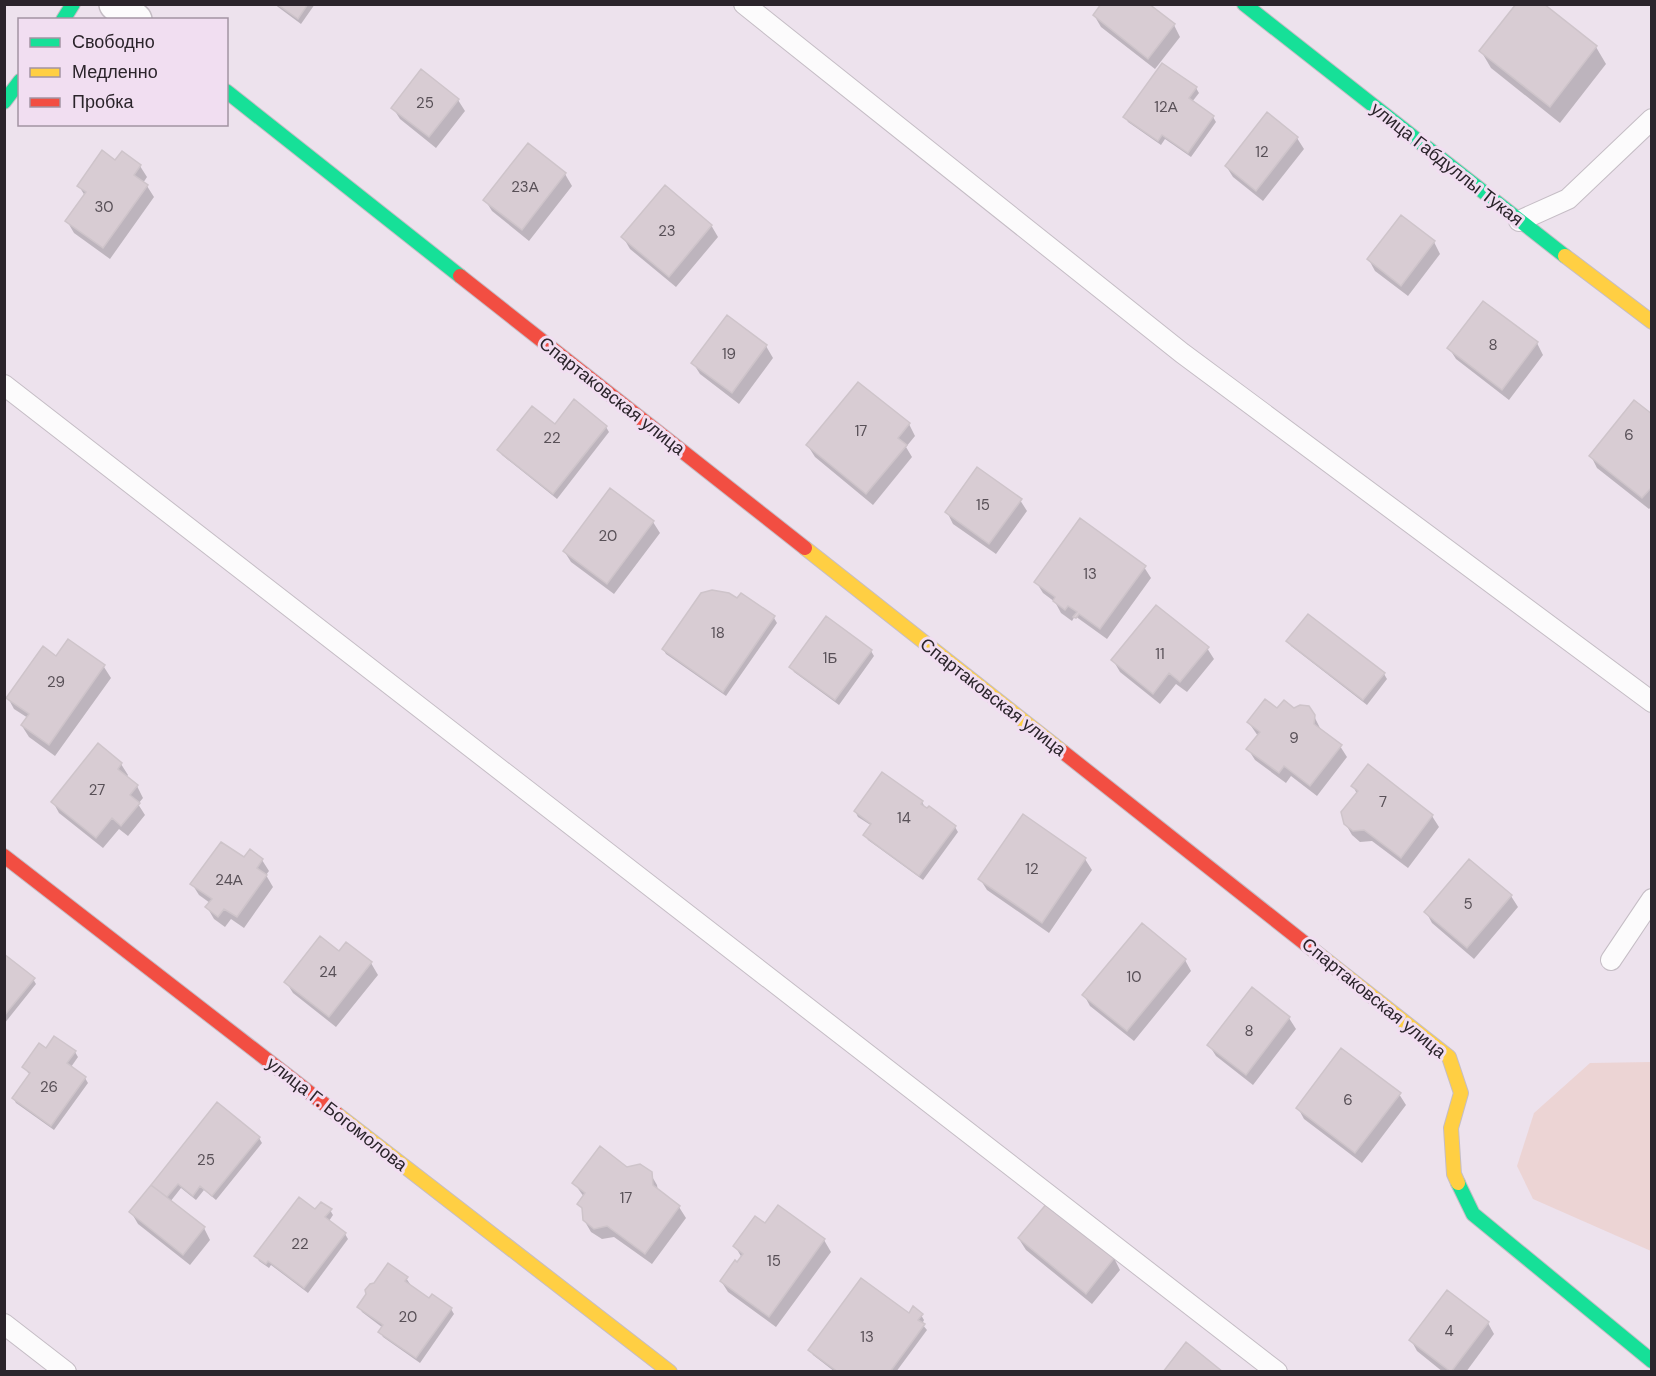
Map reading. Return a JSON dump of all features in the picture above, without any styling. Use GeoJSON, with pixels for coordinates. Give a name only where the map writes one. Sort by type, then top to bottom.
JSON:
{"type":"FeatureCollection","features":[{"type":"Feature","properties":{"kind":"street"},"geometry":{"type":"LineString","coordinates":[[64,18],[74,4]]}},
{"type":"Feature","properties":{"kind":"street"},"geometry":{"type":"LineString","coordinates":[[117,4],[133,18]]}},
{"type":"Feature","properties":{"kind":"street","name":"улица Габдуллы Тукая"},"geometry":{"type":"LineString","coordinates":[[1244,4],[1652,322]]}},
{"type":"Feature","properties":{"kind":"street"},"geometry":{"type":"LineString","coordinates":[[4,102],[18,84]]}},
{"type":"Feature","properties":{"kind":"street","name":"Спартаковская улица"},"geometry":{"type":"LineString","coordinates":[[228,93],[1449,1057],[1461,1093],[1451,1128],[1454,1174],[1473,1214],[1652,1361]]}},
{"type":"Feature","properties":{"kind":"street","name":"улица Г. Богомолова"},"geometry":{"type":"LineString","coordinates":[[4,856],[670,1371]]}},
{"type":"Feature","properties":{"kind":"lane"},"geometry":{"type":"LineString","coordinates":[[744,4],[1182,353],[1652,702]]}},
{"type":"Feature","properties":{"kind":"lane"},"geometry":{"type":"LineString","coordinates":[[1519,220],[1568,199],[1652,119]]}},
{"type":"Feature","properties":{"kind":"lane"},"geometry":{"type":"LineString","coordinates":[[4,385],[1277,1371]]}},
{"type":"Feature","properties":{"kind":"lane"},"geometry":{"type":"LineString","coordinates":[[1611,960],[1652,899]]}},
{"type":"Feature","properties":{"kind":"lane"},"geometry":{"type":"LineString","coordinates":[[4,1324],[66,1371]]}},
{"type":"Feature","properties":{"kind":"shaded area"},"geometry":{"type":"Polygon","coordinates":[[[1652,1062],[1651,1251],[1533,1199],[1517,1166],[1534,1113],[1590,1063],[1652,1062]]]}},
{"type":"Feature","properties":{"kind":"building"},"geometry":{"type":"Polygon","coordinates":[[[277,4],[308,4],[298,19],[277,4]]]}},
{"type":"Feature","properties":{"kind":"building"},"geometry":{"type":"Polygon","coordinates":[[[1101,4],[1149,4],[1175,24],[1148,59],[1093,15],[1101,4]]]}},
{"type":"Feature","properties":{"kind":"building"},"geometry":{"type":"Polygon","coordinates":[[[1516,4],[1544,4],[1597,46],[1550,107],[1479,51],[1516,4]]]}},
{"type":"Feature","properties":{"kind":"building"},"geometry":{"type":"Polygon","coordinates":[[[1162,63],[1197,87],[1189,98],[1214,116],[1188,153],[1162,135],[1158,141],[1123,117],[1162,63]]]}},
{"type":"Feature","properties":{"kind":"building"},"geometry":{"type":"Polygon","coordinates":[[[421,69],[459,99],[429,137],[391,108],[421,69]]]}},
{"type":"Feature","properties":{"kind":"building"},"geometry":{"type":"Polygon","coordinates":[[[1267,112],[1298,137],[1256,191],[1225,166],[1267,112]]]}},
{"type":"Feature","properties":{"kind":"building"},"geometry":{"type":"Polygon","coordinates":[[[528,143],[566,173],[522,230],[483,200],[528,143]]]}},
{"type":"Feature","properties":{"kind":"building"},"geometry":{"type":"Polygon","coordinates":[[[102,150],[115,160],[122,151],[141,165],[134,175],[148,185],[103,248],[65,221],[86,192],[77,186],[102,150]]]}},
{"type":"Feature","properties":{"kind":"building"},"geometry":{"type":"Polygon","coordinates":[[[665,185],[712,225],[669,277],[621,237],[665,185]]]}},
{"type":"Feature","properties":{"kind":"building"},"geometry":{"type":"Polygon","coordinates":[[[1401,215],[1435,241],[1401,286],[1367,259],[1401,215]]]}},
{"type":"Feature","properties":{"kind":"building"},"geometry":{"type":"Polygon","coordinates":[[[1483,301],[1538,342],[1502,390],[1447,348],[1483,301]]]}},
{"type":"Feature","properties":{"kind":"building"},"geometry":{"type":"Polygon","coordinates":[[[727,315],[767,345],[732,393],[691,363],[727,315]]]}},
{"type":"Feature","properties":{"kind":"building"},"geometry":{"type":"Polygon","coordinates":[[[858,382],[910,423],[898,438],[907,445],[866,494],[806,445],[858,382]]]}},
{"type":"Feature","properties":{"kind":"building"},"geometry":{"type":"Polygon","coordinates":[[[574,399],[607,426],[553,494],[497,450],[532,406],[555,424],[574,399]]]}},
{"type":"Feature","properties":{"kind":"building"},"geometry":{"type":"Polygon","coordinates":[[[1634,400],[1652,414],[1652,487],[1642,498],[1589,456],[1634,400]]]}},
{"type":"Feature","properties":{"kind":"building"},"geometry":{"type":"Polygon","coordinates":[[[977,467],[1022,499],[989,544],[945,512],[977,467]]]}},
{"type":"Feature","properties":{"kind":"building"},"geometry":{"type":"Polygon","coordinates":[[[610,488],[654,521],[607,584],[563,551],[610,488]]]}},
{"type":"Feature","properties":{"kind":"building"},"geometry":{"type":"Polygon","coordinates":[[[1080,518],[1146,566],[1100,629],[1079,614],[1076,618],[1073,617],[1077,612],[1068,606],[1065,610],[1053,601],[1055,597],[1034,582],[1080,518]]]}},
{"type":"Feature","properties":{"kind":"building"},"geometry":{"type":"Polygon","coordinates":[[[712,590],[729,593],[737,598],[741,593],[775,616],[723,692],[662,649],[701,593],[712,590]]]}},
{"type":"Feature","properties":{"kind":"building"},"geometry":{"type":"Polygon","coordinates":[[[1156,605],[1209,647],[1180,682],[1169,673],[1153,694],[1111,660],[1156,605]]]}},
{"type":"Feature","properties":{"kind":"building"},"geometry":{"type":"Polygon","coordinates":[[[1308,614],[1385,673],[1363,700],[1286,641],[1308,614]]]}},
{"type":"Feature","properties":{"kind":"building"},"geometry":{"type":"Polygon","coordinates":[[[826,616],[872,650],[835,700],[789,667],[826,616]]]}},
{"type":"Feature","properties":{"kind":"building"},"geometry":{"type":"Polygon","coordinates":[[[68,639],[105,665],[49,745],[21,725],[29,714],[6,698],[43,646],[56,656],[68,639]]]}},
{"type":"Feature","properties":{"kind":"building"},"geometry":{"type":"Polygon","coordinates":[[[1265,699],[1277,708],[1284,700],[1294,708],[1300,705],[1309,706],[1315,715],[1314,724],[1342,745],[1310,786],[1284,766],[1279,773],[1246,749],[1260,732],[1247,722],[1265,699]]]}},
{"type":"Feature","properties":{"kind":"building"},"geometry":{"type":"Polygon","coordinates":[[[98,743],[122,763],[118,769],[138,785],[130,795],[140,803],[121,826],[112,818],[96,838],[51,802],[98,743]]]}},
{"type":"Feature","properties":{"kind":"building"},"geometry":{"type":"Polygon","coordinates":[[[1368,764],[1433,815],[1401,858],[1364,830],[1353,831],[1344,824],[1341,812],[1358,791],[1351,786],[1368,764]]]}},
{"type":"Feature","properties":{"kind":"building"},"geometry":{"type":"Polygon","coordinates":[[[882,772],[923,801],[921,804],[927,808],[929,806],[956,826],[919,876],[863,835],[871,824],[854,811],[882,772]]]}},
{"type":"Feature","properties":{"kind":"building"},"geometry":{"type":"Polygon","coordinates":[[[1023,814],[1086,858],[1042,923],[978,879],[1023,814]]]}},
{"type":"Feature","properties":{"kind":"building"},"geometry":{"type":"Polygon","coordinates":[[[221,842],[244,857],[250,849],[263,859],[257,868],[267,875],[237,917],[224,909],[218,917],[205,907],[212,899],[190,884],[221,842]]]}},
{"type":"Feature","properties":{"kind":"building"},"geometry":{"type":"Polygon","coordinates":[[[1469,859],[1512,895],[1467,948],[1424,912],[1469,859]]]}},
{"type":"Feature","properties":{"kind":"building"},"geometry":{"type":"Polygon","coordinates":[[[1142,923],[1186,959],[1127,1031],[1082,995],[1142,923]]]}},
{"type":"Feature","properties":{"kind":"building"},"geometry":{"type":"Polygon","coordinates":[[[320,936],[339,951],[346,942],[372,962],[329,1017],[284,982],[320,936]]]}},
{"type":"Feature","properties":{"kind":"building"},"geometry":{"type":"Polygon","coordinates":[[[4,954],[35,978],[4,1016],[4,954]]]}},
{"type":"Feature","properties":{"kind":"building"},"geometry":{"type":"Polygon","coordinates":[[[1252,987],[1290,1017],[1246,1075],[1207,1045],[1252,987]]]}},
{"type":"Feature","properties":{"kind":"building"},"geometry":{"type":"Polygon","coordinates":[[[54,1036],[76,1051],[67,1063],[86,1077],[51,1126],[12,1098],[30,1073],[22,1067],[39,1043],[46,1048],[54,1036]]]}},
{"type":"Feature","properties":{"kind":"building"},"geometry":{"type":"Polygon","coordinates":[[[1341,1048],[1401,1093],[1355,1153],[1296,1108],[1341,1048]]]}},
{"type":"Feature","properties":{"kind":"building"},"geometry":{"type":"Polygon","coordinates":[[[217,1102],[260,1137],[212,1196],[200,1186],[193,1196],[178,1184],[167,1197],[151,1185],[217,1102]]]}},
{"type":"Feature","properties":{"kind":"building"},"geometry":{"type":"Polygon","coordinates":[[[600,1146],[627,1167],[640,1164],[652,1172],[653,1185],[680,1206],[645,1254],[607,1226],[594,1229],[583,1220],[582,1208],[577,1204],[585,1193],[572,1183],[600,1146]]]}},
{"type":"Feature","properties":{"kind":"building"},"geometry":{"type":"Polygon","coordinates":[[[151,1185],[205,1227],[183,1255],[129,1212],[151,1185]]]}},
{"type":"Feature","properties":{"kind":"building"},"geometry":{"type":"Polygon","coordinates":[[[299,1197],[315,1209],[321,1202],[332,1209],[325,1217],[346,1233],[304,1288],[268,1261],[266,1264],[254,1256],[299,1197]]]}},
{"type":"Feature","properties":{"kind":"building"},"geometry":{"type":"Polygon","coordinates":[[[1048,1202],[1115,1257],[1086,1294],[1018,1238],[1048,1202]]]}},
{"type":"Feature","properties":{"kind":"building"},"geometry":{"type":"Polygon","coordinates":[[[778,1205],[825,1239],[769,1317],[720,1281],[735,1260],[737,1262],[743,1254],[733,1246],[755,1216],[765,1223],[778,1205]]]}},
{"type":"Feature","properties":{"kind":"building"},"geometry":{"type":"Polygon","coordinates":[[[388,1263],[408,1277],[405,1281],[429,1298],[432,1294],[452,1308],[416,1358],[378,1332],[383,1325],[357,1307],[366,1294],[365,1290],[374,1283],[388,1263]]]}},
{"type":"Feature","properties":{"kind":"building"},"geometry":{"type":"Polygon","coordinates":[[[861,1278],[909,1313],[913,1306],[923,1314],[918,1320],[925,1324],[890,1372],[838,1372],[808,1350],[861,1278]]]}},
{"type":"Feature","properties":{"kind":"building"},"geometry":{"type":"Polygon","coordinates":[[[1447,1290],[1489,1322],[1451,1372],[1409,1340],[1447,1290]]]}},
{"type":"Feature","properties":{"kind":"building"},"geometry":{"type":"Polygon","coordinates":[[[1186,1342],[1223,1372],[1163,1372],[1186,1342]]]}},
{"type":"Feature","properties":{"kind":"traffic: fast"},"geometry":{"type":"LineString","coordinates":[[64,18],[73,4]]}},
{"type":"Feature","properties":{"kind":"traffic: fast"},"geometry":{"type":"LineString","coordinates":[[1244,4],[1565,256]]}},
{"type":"Feature","properties":{"kind":"traffic: fast"},"geometry":{"type":"LineString","coordinates":[[4,102],[18,84]]}},
{"type":"Feature","properties":{"kind":"traffic: fast"},"geometry":{"type":"LineString","coordinates":[[228,93],[460,276]]}},
{"type":"Feature","properties":{"kind":"traffic: fast"},"geometry":{"type":"LineString","coordinates":[[1458,1183],[1473,1214],[1652,1361]]}},
{"type":"Feature","properties":{"kind":"traffic: slow"},"geometry":{"type":"LineString","coordinates":[[1565,256],[1652,322]]}},
{"type":"Feature","properties":{"kind":"traffic: slow"},"geometry":{"type":"LineString","coordinates":[[805,548],[1063,752]]}},
{"type":"Feature","properties":{"kind":"traffic: slow"},"geometry":{"type":"LineString","coordinates":[[1307,945],[1449,1057],[1461,1093],[1451,1128],[1454,1174],[1458,1183]]}},
{"type":"Feature","properties":{"kind":"traffic: slow"},"geometry":{"type":"LineString","coordinates":[[337,1114],[670,1372]]}},
{"type":"Feature","properties":{"kind":"traffic: jam"},"geometry":{"type":"LineString","coordinates":[[460,276],[805,548]]}},
{"type":"Feature","properties":{"kind":"traffic: jam"},"geometry":{"type":"LineString","coordinates":[[1063,752],[1307,945]]}},
{"type":"Feature","properties":{"kind":"traffic: jam"},"geometry":{"type":"LineString","coordinates":[[4,856],[337,1114]]}}]}
